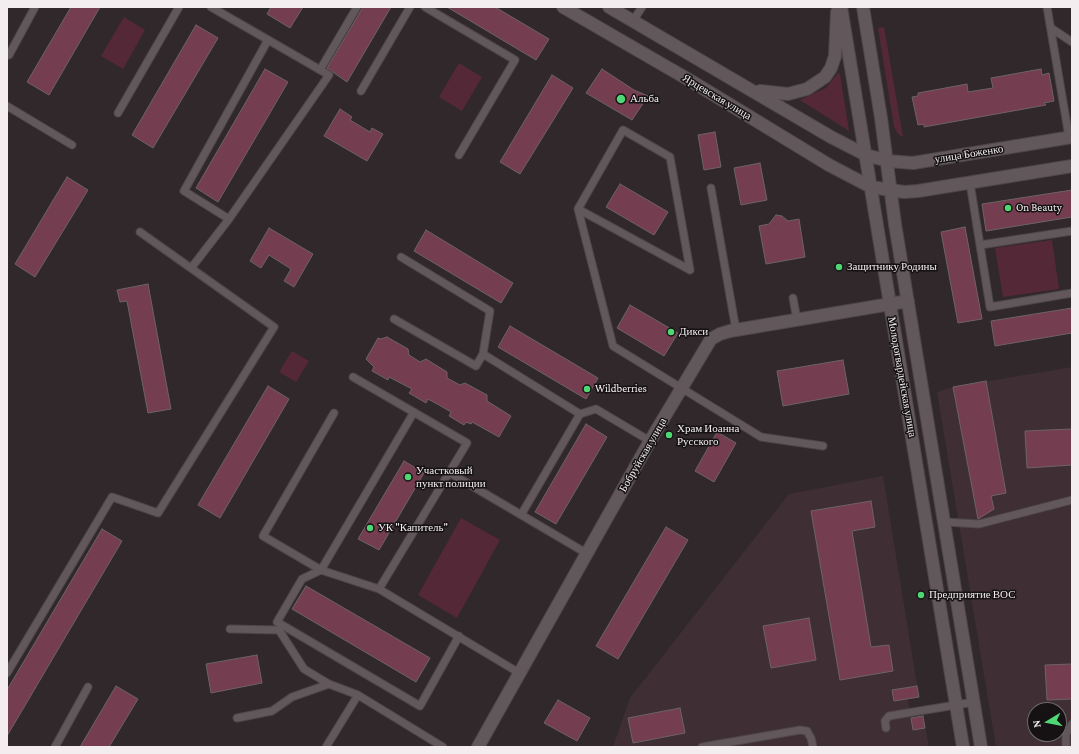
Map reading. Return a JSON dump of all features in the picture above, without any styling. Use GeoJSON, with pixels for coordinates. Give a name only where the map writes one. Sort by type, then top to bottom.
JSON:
{"type":"FeatureCollection","features":[{"type":"Feature","properties":{"kind":"main road","name":"Ярцевская улица"},"geometry":{"type":"LineString","coordinates":[[563,7],[691,81],[829,165],[871,187]]}},
{"type":"Feature","properties":{"kind":"main road"},"geometry":{"type":"LineString","coordinates":[[609,7],[831,137],[866,155]]}},
{"type":"Feature","properties":{"kind":"main road"},"geometry":{"type":"LineString","coordinates":[[751,89],[770,93],[788,94],[807,89],[825,77],[831,68],[835,56],[838,7]]}},
{"type":"Feature","properties":{"kind":"main road","name":"Молодогвардейская улица"},"geometry":{"type":"LineString","coordinates":[[841,7],[963,747]]}},
{"type":"Feature","properties":{"kind":"main road","name":"Молодогвардейская улица"},"geometry":{"type":"LineString","coordinates":[[863,7],[888,162],[908,301],[946,522],[981,747]]}},
{"type":"Feature","properties":{"kind":"main road","name":"улица Боженко"},"geometry":{"type":"LineString","coordinates":[[866,155],[888,162],[919,162],[1070,137]]}},
{"type":"Feature","properties":{"kind":"main road"},"geometry":{"type":"LineString","coordinates":[[871,187],[891,191],[918,192],[1072,166]]}},
{"type":"Feature","properties":{"kind":"main road","name":"Бобруйская улица"},"geometry":{"type":"LineString","coordinates":[[478,747],[521,674],[586,553],[711,339],[720,334],[736,330],[908,301]]}},
{"type":"Feature","properties":{"kind":"lane"},"geometry":{"type":"LineString","coordinates":[[9,54],[35,7]]}},
{"type":"Feature","properties":{"kind":"lane"},"geometry":{"type":"LineString","coordinates":[[118,113],[179,7]]}},
{"type":"Feature","properties":{"kind":"lane"},"geometry":{"type":"LineString","coordinates":[[192,267],[229,219],[329,75],[211,7]]}},
{"type":"Feature","properties":{"kind":"lane"},"geometry":{"type":"LineString","coordinates":[[320,70],[357,7]]}},
{"type":"Feature","properties":{"kind":"lane"},"geometry":{"type":"LineString","coordinates":[[361,91],[410,7]]}},
{"type":"Feature","properties":{"kind":"lane"},"geometry":{"type":"LineString","coordinates":[[425,7],[515,60],[460,155]]}},
{"type":"Feature","properties":{"kind":"lane"},"geometry":{"type":"LineString","coordinates":[[633,21],[642,7]]}},
{"type":"Feature","properties":{"kind":"lane"},"geometry":{"type":"LineString","coordinates":[[1047,7],[1070,137]]}},
{"type":"Feature","properties":{"kind":"lane"},"geometry":{"type":"LineString","coordinates":[[1051,28],[1072,42]]}},
{"type":"Feature","properties":{"kind":"lane"},"geometry":{"type":"LineString","coordinates":[[229,219],[184,191],[268,40]]}},
{"type":"Feature","properties":{"kind":"lane"},"geometry":{"type":"LineString","coordinates":[[7,106],[72,145]]}},
{"type":"Feature","properties":{"kind":"lane"},"geometry":{"type":"LineString","coordinates":[[578,209],[690,270],[670,157],[623,130],[578,209],[613,346],[761,437],[823,446]]}},
{"type":"Feature","properties":{"kind":"lane"},"geometry":{"type":"LineString","coordinates":[[970,183],[990,307],[1072,293]]}},
{"type":"Feature","properties":{"kind":"lane"},"geometry":{"type":"LineString","coordinates":[[712,188],[736,330]]}},
{"type":"Feature","properties":{"kind":"lane"},"geometry":{"type":"LineString","coordinates":[[980,245],[1072,231]]}},
{"type":"Feature","properties":{"kind":"lane"},"geometry":{"type":"LineString","coordinates":[[7,673],[112,497],[158,513],[274,327],[192,267],[140,232]]}},
{"type":"Feature","properties":{"kind":"lane"},"geometry":{"type":"LineString","coordinates":[[394,319],[476,366],[483,354],[490,311],[400,257]]}},
{"type":"Feature","properties":{"kind":"lane"},"geometry":{"type":"LineString","coordinates":[[793,298],[797,320]]}},
{"type":"Feature","properties":{"kind":"lane"},"geometry":{"type":"LineString","coordinates":[[483,354],[580,414]]}},
{"type":"Feature","properties":{"kind":"lane"},"geometry":{"type":"LineString","coordinates":[[353,377],[468,443],[379,589]]}},
{"type":"Feature","properties":{"kind":"lane"},"geometry":{"type":"LineString","coordinates":[[521,515],[580,414],[596,409],[650,442]]}},
{"type":"Feature","properties":{"kind":"lane"},"geometry":{"type":"LineString","coordinates":[[414,412],[321,570],[302,579],[277,622],[420,706],[459,636]]}},
{"type":"Feature","properties":{"kind":"lane"},"geometry":{"type":"LineString","coordinates":[[334,413],[263,536],[321,570],[379,589],[521,674]]}},
{"type":"Feature","properties":{"kind":"lane"},"geometry":{"type":"LineString","coordinates":[[450,474],[586,553]]}},
{"type":"Feature","properties":{"kind":"lane"},"geometry":{"type":"LineString","coordinates":[[946,522],[980,524],[1072,500]]}},
{"type":"Feature","properties":{"kind":"lane"},"geometry":{"type":"LineString","coordinates":[[230,629],[279,630],[304,669],[328,684],[358,694],[434,745],[443,747]]}},
{"type":"Feature","properties":{"kind":"lane"},"geometry":{"type":"LineString","coordinates":[[237,718],[272,710],[292,697],[328,684]]}},
{"type":"Feature","properties":{"kind":"lane"},"geometry":{"type":"LineString","coordinates":[[55,747],[88,687]]}},
{"type":"Feature","properties":{"kind":"lane"},"geometry":{"type":"LineString","coordinates":[[326,747],[358,694]]}},
{"type":"Feature","properties":{"kind":"lane"},"geometry":{"type":"LineString","coordinates":[[886,728],[884,721],[888,716],[974,702]]}},
{"type":"Feature","properties":{"kind":"lane"},"geometry":{"type":"LineString","coordinates":[[1066,747],[1066,734],[1072,724]]}},
{"type":"Feature","properties":{"kind":"lane"},"geometry":{"type":"LineString","coordinates":[[702,747],[800,730],[807,731],[812,738],[813,747]]}},
{"type":"Feature","properties":{"kind":"shaded area"},"geometry":{"type":"Polygon","coordinates":[[[124,17],[145,30],[123,69],[101,56],[124,17]]]}},
{"type":"Feature","properties":{"kind":"shaded area"},"geometry":{"type":"Polygon","coordinates":[[[884,27],[903,137],[898,134],[894,127],[878,28],[884,27]]]}},
{"type":"Feature","properties":{"kind":"shaded area"},"geometry":{"type":"Polygon","coordinates":[[[459,63],[482,77],[462,111],[439,97],[459,63]]]}},
{"type":"Feature","properties":{"kind":"shaded area"},"geometry":{"type":"Polygon","coordinates":[[[838,73],[840,74],[849,131],[800,100],[826,88],[838,73]]]}},
{"type":"Feature","properties":{"kind":"shaded area"},"geometry":{"type":"Polygon","coordinates":[[[1052,240],[1059,289],[1003,297],[995,248],[1052,240]]]}},
{"type":"Feature","properties":{"kind":"shaded area"},"geometry":{"type":"Polygon","coordinates":[[[292,351],[309,361],[296,382],[279,372],[292,351]]]}},
{"type":"Feature","properties":{"kind":"shaded area"},"geometry":{"type":"Polygon","coordinates":[[[1072,367],[1072,747],[996,747],[937,392],[953,387],[1072,367]]]}},
{"type":"Feature","properties":{"kind":"shaded area"},"geometry":{"type":"Polygon","coordinates":[[[883,476],[919,697],[908,699],[911,718],[923,716],[929,747],[613,747],[630,698],[789,494],[883,476]]]}},
{"type":"Feature","properties":{"kind":"shaded area"},"geometry":{"type":"Polygon","coordinates":[[[461,518],[500,540],[457,618],[418,595],[461,518]]]}},
{"type":"Feature","properties":{"kind":"building"},"geometry":{"type":"Polygon","coordinates":[[[71,7],[100,7],[49,95],[27,82],[71,7]]]}},
{"type":"Feature","properties":{"kind":"building"},"geometry":{"type":"Polygon","coordinates":[[[271,7],[303,7],[290,28],[267,14],[271,7]]]}},
{"type":"Feature","properties":{"kind":"building"},"geometry":{"type":"Polygon","coordinates":[[[363,7],[391,7],[347,82],[327,68],[363,7]]]}},
{"type":"Feature","properties":{"kind":"building"},"geometry":{"type":"Polygon","coordinates":[[[447,7],[495,7],[549,39],[536,60],[447,7]]]}},
{"type":"Feature","properties":{"kind":"building"},"geometry":{"type":"Polygon","coordinates":[[[196,25],[218,38],[153,148],[132,135],[196,25]]]}},
{"type":"Feature","properties":{"kind":"building"},"geometry":{"type":"Polygon","coordinates":[[[265,69],[288,82],[218,202],[196,188],[265,69]]]}},
{"type":"Feature","properties":{"kind":"building"},"geometry":{"type":"Polygon","coordinates":[[[602,69],[634,90],[648,96],[632,120],[586,93],[602,69]]]}},
{"type":"Feature","properties":{"kind":"building"},"geometry":{"type":"Polygon","coordinates":[[[1041,69],[1042,75],[1049,73],[1054,101],[1044,103],[1046,105],[924,127],[924,124],[918,125],[912,97],[918,96],[918,93],[967,84],[968,92],[993,88],[991,78],[1041,69]]]}},
{"type":"Feature","properties":{"kind":"building"},"geometry":{"type":"Polygon","coordinates":[[[552,75],[573,88],[520,174],[500,162],[552,75]]]}},
{"type":"Feature","properties":{"kind":"building"},"geometry":{"type":"Polygon","coordinates":[[[340,109],[352,117],[350,120],[370,132],[372,128],[383,134],[367,161],[324,136],[340,109]]]}},
{"type":"Feature","properties":{"kind":"building"},"geometry":{"type":"Polygon","coordinates":[[[715,132],[721,167],[704,170],[698,135],[715,132]]]}},
{"type":"Feature","properties":{"kind":"building"},"geometry":{"type":"Polygon","coordinates":[[[760,163],[767,200],[741,205],[734,168],[760,163]]]}},
{"type":"Feature","properties":{"kind":"building"},"geometry":{"type":"Polygon","coordinates":[[[67,177],[88,190],[35,277],[15,264],[67,177]]]}},
{"type":"Feature","properties":{"kind":"building"},"geometry":{"type":"Polygon","coordinates":[[[620,184],[668,212],[654,235],[606,207],[620,184]]]}},
{"type":"Feature","properties":{"kind":"building"},"geometry":{"type":"Polygon","coordinates":[[[1072,190],[1072,217],[986,231],[982,204],[1072,190]]]}},
{"type":"Feature","properties":{"kind":"building"},"geometry":{"type":"Polygon","coordinates":[[[776,215],[782,216],[788,221],[799,219],[805,257],[766,264],[759,226],[769,224],[776,215]]]}},
{"type":"Feature","properties":{"kind":"building"},"geometry":{"type":"Polygon","coordinates":[[[965,227],[982,319],[958,323],[941,232],[965,227]]]}},
{"type":"Feature","properties":{"kind":"building"},"geometry":{"type":"Polygon","coordinates":[[[269,228],[313,254],[294,287],[284,281],[291,269],[269,255],[261,268],[250,261],[269,228]]]}},
{"type":"Feature","properties":{"kind":"building"},"geometry":{"type":"Polygon","coordinates":[[[426,230],[513,283],[501,303],[414,251],[426,230]]]}},
{"type":"Feature","properties":{"kind":"building"},"geometry":{"type":"Polygon","coordinates":[[[148,284],[171,409],[148,413],[127,301],[120,302],[117,290],[148,284]]]}},
{"type":"Feature","properties":{"kind":"building"},"geometry":{"type":"Polygon","coordinates":[[[630,305],[678,333],[664,356],[617,328],[630,305]]]}},
{"type":"Feature","properties":{"kind":"building"},"geometry":{"type":"Polygon","coordinates":[[[1072,308],[1072,333],[995,346],[991,321],[1072,308]]]}},
{"type":"Feature","properties":{"kind":"building"},"geometry":{"type":"Polygon","coordinates":[[[510,326],[598,378],[586,399],[498,347],[510,326]]]}},
{"type":"Feature","properties":{"kind":"building"},"geometry":{"type":"Polygon","coordinates":[[[387,337],[408,349],[409,355],[420,362],[426,359],[447,372],[447,378],[460,385],[465,383],[487,395],[487,401],[511,416],[499,437],[472,422],[471,424],[466,422],[464,425],[449,416],[451,412],[439,405],[428,399],[426,403],[409,393],[412,389],[389,377],[388,380],[372,371],[374,367],[366,359],[378,338],[381,339],[387,337]]]}},
{"type":"Feature","properties":{"kind":"building"},"geometry":{"type":"Polygon","coordinates":[[[843,360],[849,394],[783,406],[777,371],[843,360]]]}},
{"type":"Feature","properties":{"kind":"building"},"geometry":{"type":"Polygon","coordinates":[[[986,381],[1006,493],[991,496],[994,509],[978,519],[953,387],[986,381]]]}},
{"type":"Feature","properties":{"kind":"building"},"geometry":{"type":"Polygon","coordinates":[[[268,386],[289,399],[220,518],[198,505],[268,386]]]}},
{"type":"Feature","properties":{"kind":"building"},"geometry":{"type":"Polygon","coordinates":[[[586,424],[607,437],[556,524],[535,512],[586,424]]]}},
{"type":"Feature","properties":{"kind":"building"},"geometry":{"type":"Polygon","coordinates":[[[1072,429],[1072,465],[1027,468],[1025,431],[1072,429]]]}},
{"type":"Feature","properties":{"kind":"building"},"geometry":{"type":"Polygon","coordinates":[[[717,432],[736,443],[714,482],[695,471],[717,432]]]}},
{"type":"Feature","properties":{"kind":"building"},"geometry":{"type":"Polygon","coordinates":[[[404,461],[424,473],[379,550],[358,539],[404,461]]]}},
{"type":"Feature","properties":{"kind":"building"},"geometry":{"type":"Polygon","coordinates":[[[871,501],[875,527],[852,531],[871,647],[889,645],[893,671],[840,680],[811,511],[871,501]]]}},
{"type":"Feature","properties":{"kind":"building"},"geometry":{"type":"Polygon","coordinates":[[[666,527],[688,540],[618,659],[596,646],[666,527]]]}},
{"type":"Feature","properties":{"kind":"building"},"geometry":{"type":"Polygon","coordinates":[[[102,529],[122,541],[7,736],[7,690],[102,529]]]}},
{"type":"Feature","properties":{"kind":"building"},"geometry":{"type":"Polygon","coordinates":[[[306,586],[430,658],[416,682],[292,609],[306,586]]]}},
{"type":"Feature","properties":{"kind":"building"},"geometry":{"type":"Polygon","coordinates":[[[809,618],[816,660],[771,668],[763,626],[809,618]]]}},
{"type":"Feature","properties":{"kind":"building"},"geometry":{"type":"Polygon","coordinates":[[[257,655],[262,683],[211,693],[206,664],[257,655]]]}},
{"type":"Feature","properties":{"kind":"building"},"geometry":{"type":"Polygon","coordinates":[[[1072,664],[1072,699],[1047,700],[1045,665],[1072,664]]]}},
{"type":"Feature","properties":{"kind":"building"},"geometry":{"type":"Polygon","coordinates":[[[116,686],[138,699],[109,747],[80,747],[116,686]]]}},
{"type":"Feature","properties":{"kind":"building"},"geometry":{"type":"Polygon","coordinates":[[[917,686],[919,697],[894,701],[892,690],[917,686]]]}},
{"type":"Feature","properties":{"kind":"building"},"geometry":{"type":"Polygon","coordinates":[[[558,700],[590,718],[577,741],[544,723],[558,700]]]}},
{"type":"Feature","properties":{"kind":"building"},"geometry":{"type":"Polygon","coordinates":[[[680,708],[685,733],[633,743],[628,718],[680,708]]]}},
{"type":"Feature","properties":{"kind":"building"},"geometry":{"type":"Polygon","coordinates":[[[923,716],[925,728],[913,730],[911,718],[923,716]]]}},
{"type":"Feature","properties":{"kind":"place","name":"Альба"},"geometry":{"type":"Point","coordinates":[621,99]}},
{"type":"Feature","properties":{"kind":"place","name":"On Beauty"},"geometry":{"type":"Point","coordinates":[1008,208]}},
{"type":"Feature","properties":{"kind":"place","name":"Защитнику Родины"},"geometry":{"type":"Point","coordinates":[839,267]}},
{"type":"Feature","properties":{"kind":"place","name":"Дикси"},"geometry":{"type":"Point","coordinates":[671,332]}},
{"type":"Feature","properties":{"kind":"place","name":"Wildberries"},"geometry":{"type":"Point","coordinates":[587,389]}},
{"type":"Feature","properties":{"kind":"place","name":"Храм Иоанна Русского"},"geometry":{"type":"Point","coordinates":[669,435]}},
{"type":"Feature","properties":{"kind":"place","name":"Участковый пункт полиции"},"geometry":{"type":"Point","coordinates":[408,477]}},
{"type":"Feature","properties":{"kind":"place","name":"УК \"Капитель\""},"geometry":{"type":"Point","coordinates":[370,528]}},
{"type":"Feature","properties":{"kind":"place","name":"Предприятие ВОС"},"geometry":{"type":"Point","coordinates":[921,595]}}]}
